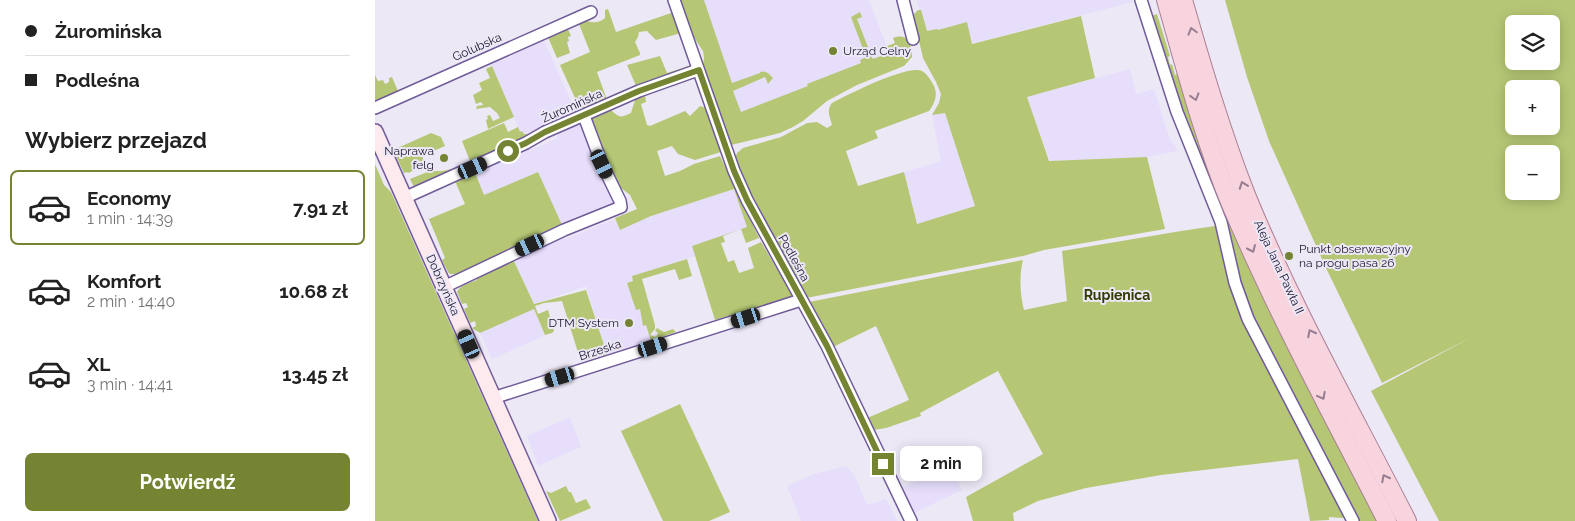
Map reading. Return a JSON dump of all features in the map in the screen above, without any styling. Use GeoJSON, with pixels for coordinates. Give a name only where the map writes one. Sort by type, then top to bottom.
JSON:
{"type":"FeatureCollection","features":[{"type":"Feature","properties":{"kind":"main road","name":"Aleja Jana Pawła II"},"geometry":{"type":"LineString","coordinates":[[1166,0],[1206,132],[1230,201],[1277,307],[1387,521]]}},
{"type":"Feature","properties":{"kind":"main road","name":"Aleja Jana Pawła II"},"geometry":{"type":"LineString","coordinates":[[1183,0],[1221,124],[1246,194],[1274,259],[1407,521]]}},
{"type":"Feature","properties":{"kind":"street","name":"Podleśna"},"geometry":{"type":"LineString","coordinates":[[674,0],[740,185],[761,228],[827,346],[911,521]]}},
{"type":"Feature","properties":{"kind":"street"},"geometry":{"type":"LineString","coordinates":[[903,0],[913,39]]}},
{"type":"Feature","properties":{"kind":"street"},"geometry":{"type":"LineString","coordinates":[[1141,0],[1177,112],[1221,222],[1235,283],[1248,318],[1353,521]]}},
{"type":"Feature","properties":{"kind":"street","name":"Golubska"},"geometry":{"type":"LineString","coordinates":[[375,108],[591,12]]}},
{"type":"Feature","properties":{"kind":"street","name":"Żuromińska"},"geometry":{"type":"LineString","coordinates":[[404,198],[526,143],[545,132],[639,91],[699,70]]}},
{"type":"Feature","properties":{"kind":"street"},"geometry":{"type":"LineString","coordinates":[[444,287],[547,238],[621,207],[584,116]]}},
{"type":"Feature","properties":{"kind":"street","name":"Dobrzyńska"},"geometry":{"type":"LineString","coordinates":[[375,132],[548,521]]}},
{"type":"Feature","properties":{"kind":"street","name":"Brzeska"},"geometry":{"type":"LineString","coordinates":[[493,398],[801,300]]}},
{"type":"Feature","properties":{"kind":"shaded area"},"geometry":{"type":"Polygon","coordinates":[[[692,0],[869,0],[889,52],[741,124],[692,0]]]}},
{"type":"Feature","properties":{"kind":"shaded area"},"geometry":{"type":"Polygon","coordinates":[[[917,0],[1133,0],[1133,2],[931,54],[917,0]]]}},
{"type":"Feature","properties":{"kind":"shaded area"},"geometry":{"type":"Polygon","coordinates":[[[543,38],[576,112],[522,136],[490,61],[495,59],[502,61],[512,56],[515,50],[543,38]]]}},
{"type":"Feature","properties":{"kind":"shaded area"},"geometry":{"type":"Polygon","coordinates":[[[1130,69],[1136,94],[1154,89],[1169,137],[1178,151],[1147,157],[1050,161],[1027,97],[1130,69]]]}},
{"type":"Feature","properties":{"kind":"shaded area"},"geometry":{"type":"Polygon","coordinates":[[[945,113],[975,206],[917,224],[904,172],[941,161],[932,115],[945,113]]]}},
{"type":"Feature","properties":{"kind":"shaded area"},"geometry":{"type":"Polygon","coordinates":[[[580,123],[594,151],[614,202],[611,206],[585,216],[581,215],[573,218],[573,222],[563,227],[538,172],[484,196],[474,170],[527,146],[530,150],[557,139],[558,132],[580,123]]]}},
{"type":"Feature","properties":{"kind":"shaded area"},"geometry":{"type":"Polygon","coordinates":[[[734,189],[748,227],[692,246],[695,256],[632,276],[651,341],[607,354],[586,286],[534,304],[512,257],[562,235],[566,239],[615,219],[620,229],[651,216],[734,189]]]}},
{"type":"Feature","properties":{"kind":"shaded area"},"geometry":{"type":"Polygon","coordinates":[[[534,309],[545,335],[492,359],[480,333],[534,309]]]}},
{"type":"Feature","properties":{"kind":"shaded area"},"geometry":{"type":"Polygon","coordinates":[[[570,417],[581,447],[538,466],[527,436],[570,417]]]}},
{"type":"Feature","properties":{"kind":"shaded area"},"geometry":{"type":"Polygon","coordinates":[[[948,465],[962,490],[914,513],[902,488],[948,465]]]}},
{"type":"Feature","properties":{"kind":"shaded area"},"geometry":{"type":"Polygon","coordinates":[[[846,466],[855,476],[867,505],[886,499],[897,521],[801,521],[787,486],[814,474],[846,466]]]}},
{"type":"Feature","properties":{"kind":"green space"},"geometry":{"type":"Polygon","coordinates":[[[679,0],[704,0],[732,83],[760,72],[767,73],[773,78],[768,84],[765,77],[733,91],[741,112],[861,63],[860,60],[871,55],[873,59],[889,53],[887,46],[895,43],[893,38],[906,38],[910,44],[912,57],[904,66],[857,85],[827,101],[793,127],[780,133],[731,145],[703,67],[703,51],[689,30],[679,0]]]}},
{"type":"Feature","properties":{"kind":"green space"},"geometry":{"type":"Polygon","coordinates":[[[1225,0],[1575,0],[1575,521],[1439,521],[1371,391],[1472,337],[1382,383],[1326,268],[1269,141],[1247,77],[1225,0]]]}},
{"type":"Feature","properties":{"kind":"green space"},"geometry":{"type":"Polygon","coordinates":[[[608,9],[616,32],[674,12],[681,33],[656,40],[647,31],[639,32],[635,42],[640,55],[597,72],[607,100],[580,109],[560,65],[590,52],[579,24],[580,19],[599,22],[605,18],[605,10],[608,9]]]}},
{"type":"Feature","properties":{"kind":"green space"},"geometry":{"type":"Polygon","coordinates":[[[918,10],[921,10],[927,31],[967,22],[972,44],[1081,16],[1095,78],[1027,97],[1049,161],[1147,157],[1165,229],[1044,250],[1023,256],[806,298],[745,189],[734,161],[737,153],[743,148],[781,137],[807,123],[817,122],[827,128],[832,125],[829,111],[832,103],[891,76],[915,70],[922,71],[930,79],[936,93],[929,111],[875,131],[878,138],[846,151],[858,186],[904,172],[917,224],[975,206],[945,113],[932,115],[939,103],[941,94],[923,58],[913,15],[918,10]]]}},
{"type":"Feature","properties":{"kind":"green space"},"geometry":{"type":"Polygon","coordinates":[[[860,12],[862,17],[857,19],[868,47],[863,49],[851,17],[860,12]]]}},
{"type":"Feature","properties":{"kind":"green space"},"geometry":{"type":"Polygon","coordinates":[[[1157,14],[1170,56],[1168,57],[1170,65],[1172,64],[1175,75],[1178,74],[1196,133],[1240,247],[1293,358],[1378,521],[1357,521],[1250,315],[1151,16],[1157,14]]]}},
{"type":"Feature","properties":{"kind":"green space"},"geometry":{"type":"Polygon","coordinates":[[[567,27],[571,36],[568,37],[569,41],[567,42],[570,53],[557,58],[547,35],[567,27]]]}},
{"type":"Feature","properties":{"kind":"green space"},"geometry":{"type":"Polygon","coordinates":[[[660,56],[667,73],[692,65],[693,68],[637,88],[627,65],[660,56]]]}},
{"type":"Feature","properties":{"kind":"green space"},"geometry":{"type":"Polygon","coordinates":[[[492,66],[514,117],[488,129],[487,116],[490,115],[493,121],[500,118],[490,107],[476,109],[477,106],[483,105],[481,102],[476,104],[473,95],[482,90],[479,83],[490,78],[486,69],[492,66]]]}},
{"type":"Feature","properties":{"kind":"green space"},"geometry":{"type":"Polygon","coordinates":[[[375,75],[378,81],[383,80],[385,84],[392,77],[398,91],[393,96],[375,102],[375,75]]]}},
{"type":"Feature","properties":{"kind":"green space"},"geometry":{"type":"Polygon","coordinates":[[[645,95],[646,102],[641,104],[647,125],[650,126],[685,111],[690,116],[700,106],[706,108],[721,152],[695,160],[678,154],[672,146],[657,151],[665,176],[720,156],[759,238],[746,243],[741,229],[747,227],[734,189],[651,216],[620,230],[615,218],[637,209],[630,195],[616,184],[588,119],[611,110],[616,115],[627,115],[631,113],[636,97],[645,95]]]}},
{"type":"Feature","properties":{"kind":"green space"},"geometry":{"type":"Polygon","coordinates":[[[504,123],[508,132],[518,127],[520,132],[529,134],[524,137],[521,143],[472,166],[462,141],[504,123]]]}},
{"type":"Feature","properties":{"kind":"green space"},"geometry":{"type":"Polygon","coordinates":[[[431,133],[441,137],[445,146],[422,156],[426,165],[404,173],[393,150],[431,133]]]}},
{"type":"Feature","properties":{"kind":"green space"},"geometry":{"type":"Polygon","coordinates":[[[375,164],[384,185],[391,192],[538,521],[375,521],[375,164]]]}},
{"type":"Feature","properties":{"kind":"green space"},"geometry":{"type":"Polygon","coordinates":[[[453,169],[454,173],[416,191],[410,179],[430,171],[453,169]]]}},
{"type":"Feature","properties":{"kind":"green space"},"geometry":{"type":"Polygon","coordinates":[[[474,170],[484,195],[538,172],[563,227],[456,274],[450,274],[442,260],[445,258],[429,219],[465,204],[454,179],[474,170]]]}},
{"type":"Feature","properties":{"kind":"green space"},"geometry":{"type":"Polygon","coordinates":[[[1215,226],[1218,228],[1232,285],[1346,517],[1329,517],[1329,520],[1310,521],[1298,459],[1161,475],[1086,488],[1038,501],[1013,513],[1014,521],[973,521],[966,497],[1043,454],[998,371],[920,413],[921,416],[886,428],[874,430],[865,419],[909,400],[876,326],[833,347],[809,302],[1023,260],[1021,285],[1024,310],[1067,301],[1062,251],[1215,226]]]}},
{"type":"Feature","properties":{"kind":"green space"},"geometry":{"type":"Polygon","coordinates":[[[739,230],[723,236],[725,242],[721,243],[728,262],[734,260],[739,273],[754,268],[748,248],[761,242],[794,298],[715,320],[692,246],[739,230]]]}},
{"type":"Feature","properties":{"kind":"green space"},"geometry":{"type":"Polygon","coordinates":[[[512,257],[534,304],[586,290],[607,354],[581,362],[562,301],[535,306],[538,314],[548,310],[554,331],[552,333],[545,335],[534,309],[480,333],[472,328],[476,326],[475,321],[470,323],[464,309],[468,307],[466,303],[462,304],[457,292],[458,290],[477,280],[476,277],[512,257]]]}},
{"type":"Feature","properties":{"kind":"green space"},"geometry":{"type":"Polygon","coordinates":[[[687,259],[692,276],[679,280],[675,269],[642,279],[655,325],[655,329],[650,335],[656,337],[658,333],[655,331],[657,328],[664,332],[673,329],[676,332],[651,341],[646,325],[643,326],[640,309],[636,310],[627,283],[633,281],[632,276],[687,259]]]}},
{"type":"Feature","properties":{"kind":"green space"},"geometry":{"type":"Polygon","coordinates":[[[680,404],[730,512],[709,521],[663,521],[621,431],[680,404]]]}},
{"type":"Feature","properties":{"kind":"green space"},"geometry":{"type":"Polygon","coordinates":[[[566,486],[576,503],[586,499],[591,508],[560,521],[546,491],[551,493],[566,486]]]}},
{"type":"Feature","properties":{"kind":"place","name":"Urząd Celny"},"geometry":{"type":"Point","coordinates":[833,51]}},
{"type":"Feature","properties":{"kind":"place","name":"Naprawa felg"},"geometry":{"type":"Point","coordinates":[444,158]}},
{"type":"Feature","properties":{"kind":"place","name":"Punkt obserwacyjny na progu pasa 26"},"geometry":{"type":"Point","coordinates":[1289,256]}},
{"type":"Feature","properties":{"kind":"place","name":"DTM System"},"geometry":{"type":"Point","coordinates":[629,323]}},
{"type":"Feature","properties":{"kind":"district","name":"Rupienica"},"geometry":{"type":"Point","coordinates":[1117,295]}},
{"type":"Feature","properties":{"kind":"route"},"geometry":{"type":"LineString","coordinates":[[508,151],[545,132],[639,91],[699,70],[734,171],[747,200],[827,346],[883,464]]}}]}
